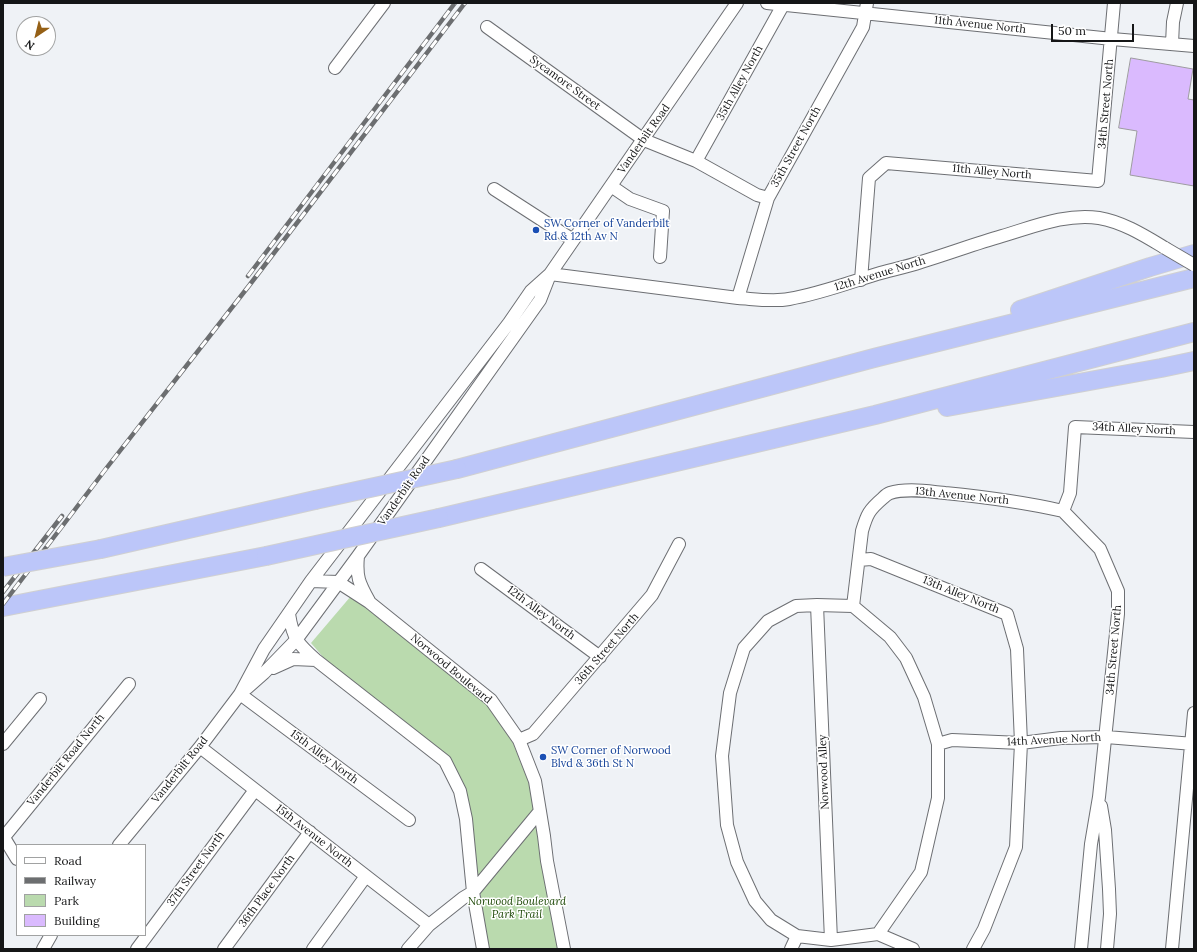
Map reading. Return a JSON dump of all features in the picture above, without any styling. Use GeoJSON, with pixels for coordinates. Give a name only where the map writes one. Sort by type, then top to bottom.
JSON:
{"type":"FeatureCollection","features":[{"type":"Feature","properties":{"kind":"highway"},"geometry":{"type":"LineString","coordinates":[[874,358],[1150,267],[1194,254]]}},
{"type":"Feature","properties":{"kind":"highway"},"geometry":{"type":"LineString","coordinates":[[3,567],[101,549],[457,469],[874,358],[1194,278]]}},
{"type":"Feature","properties":{"kind":"highway"},"geometry":{"type":"LineString","coordinates":[[3,607],[266,556],[439,518],[875,415],[1194,332]]}},
{"type":"Feature","properties":{"kind":"highway"},"geometry":{"type":"LineString","coordinates":[[875,415],[957,406],[1190,361]]}},
{"type":"Feature","properties":{"kind":"street"},"geometry":{"type":"LineString","coordinates":[[334,68],[384,3]]}},
{"type":"Feature","properties":{"kind":"street","name":"Vanderbilt Road"},"geometry":{"type":"LineString","coordinates":[[120,844],[200,747],[240,694],[264,649],[311,581],[509,323],[531,291],[550,274],[644,140],[737,3]]}},
{"type":"Feature","properties":{"kind":"street","name":"11th Avenue North"},"geometry":{"type":"LineString","coordinates":[[767,3],[866,8],[1112,39],[1194,46]]}},
{"type":"Feature","properties":{"kind":"street","name":"34th Street North"},"geometry":{"type":"LineString","coordinates":[[1098,181],[1112,39],[1114,3]]}},
{"type":"Feature","properties":{"kind":"street"},"geometry":{"type":"LineString","coordinates":[[1172,44],[1173,22],[1177,3]]}},
{"type":"Feature","properties":{"kind":"street","name":"35th Alley North"},"geometry":{"type":"LineString","coordinates":[[696,161],[783,5]]}},
{"type":"Feature","properties":{"kind":"street","name":"35th Street North"},"geometry":{"type":"LineString","coordinates":[[738,298],[768,198],[863,27],[866,8]]}},
{"type":"Feature","properties":{"kind":"street","name":"Sycamore Street"},"geometry":{"type":"LineString","coordinates":[[487,27],[644,140]]}},
{"type":"Feature","properties":{"kind":"street"},"geometry":{"type":"LineString","coordinates":[[644,140],[696,161],[757,195],[768,198]]}},
{"type":"Feature","properties":{"kind":"street","name":"11th Alley North"},"geometry":{"type":"LineString","coordinates":[[861,280],[869,178],[886,164],[1098,181]]}},
{"type":"Feature","properties":{"kind":"street"},"geometry":{"type":"LineString","coordinates":[[611,186],[630,199],[663,211],[660,257]]}},
{"type":"Feature","properties":{"kind":"street"},"geometry":{"type":"LineString","coordinates":[[494,189],[574,240]]}},
{"type":"Feature","properties":{"kind":"street","name":"12th Avenue North"},"geometry":{"type":"LineString","coordinates":[[550,274],[738,298],[762,300],[788,299],[817,293],[1054,221],[1076,217],[1098,218],[1117,223],[1138,232],[1194,265]]}},
{"type":"Feature","properties":{"kind":"street","name":"Vanderbilt Road"},"geometry":{"type":"LineString","coordinates":[[240,694],[264,674],[296,640],[358,556],[540,300],[550,274]]}},
{"type":"Feature","properties":{"kind":"street","name":"34th Alley North"},"geometry":{"type":"LineString","coordinates":[[1063,511],[1070,493],[1075,427],[1194,432]]}},
{"type":"Feature","properties":{"kind":"street","name":"13th Avenue North"},"geometry":{"type":"LineString","coordinates":[[859,560],[862,531],[866,519],[872,507],[889,493],[909,490],[962,494],[1029,503],[1063,511]]}},
{"type":"Feature","properties":{"kind":"street","name":"34th Street North"},"geometry":{"type":"LineString","coordinates":[[1063,511],[1100,549],[1118,591],[1118,614],[1106,737],[1099,797],[1091,844],[1081,949]]}},
{"type":"Feature","properties":{"kind":"street","name":"36th Street North"},"geometry":{"type":"LineString","coordinates":[[519,740],[533,734],[652,595],[679,544]]}},
{"type":"Feature","properties":{"kind":"street"},"geometry":{"type":"LineString","coordinates":[[358,556],[357,576],[361,588],[369,602]]}},
{"type":"Feature","properties":{"kind":"street","name":"13th Alley North"},"geometry":{"type":"LineString","coordinates":[[859,560],[871,559],[1007,614],[1017,649],[1021,743]]}},
{"type":"Feature","properties":{"kind":"street"},"geometry":{"type":"LineString","coordinates":[[853,606],[859,560]]}},
{"type":"Feature","properties":{"kind":"street","name":"12th Alley North"},"geometry":{"type":"LineString","coordinates":[[481,569],[600,657]]}},
{"type":"Feature","properties":{"kind":"street"},"geometry":{"type":"LineString","coordinates":[[311,581],[338,582]]}},
{"type":"Feature","properties":{"kind":"street","name":"Norwood Boulevard"},"geometry":{"type":"LineString","coordinates":[[338,582],[369,602],[491,700],[519,740],[535,781],[547,861],[564,949]]}},
{"type":"Feature","properties":{"kind":"street","name":"Norwood Alley"},"geometry":{"type":"LineString","coordinates":[[817,605],[831,940]]}},
{"type":"Feature","properties":{"kind":"street"},"geometry":{"type":"LineString","coordinates":[[878,934],[921,872],[938,798],[938,744],[924,697],[906,658],[890,637],[853,606],[796,606],[768,621],[744,648],[730,693],[722,756],[727,825],[737,862],[755,901],[771,920],[797,936],[831,940],[878,934],[912,949]]}},
{"type":"Feature","properties":{"kind":"street"},"geometry":{"type":"LineString","coordinates":[[289,614],[292,630],[296,640],[302,648],[445,761],[460,791],[466,819],[473,892],[483,949]]}},
{"type":"Feature","properties":{"kind":"street"},"geometry":{"type":"LineString","coordinates":[[264,674],[293,659],[316,660]]}},
{"type":"Feature","properties":{"kind":"street","name":"Vanderbilt Road North"},"geometry":{"type":"LineString","coordinates":[[3,836],[129,684]]}},
{"type":"Feature","properties":{"kind":"street","name":"15th Alley North"},"geometry":{"type":"LineString","coordinates":[[240,694],[409,820]]}},
{"type":"Feature","properties":{"kind":"street"},"geometry":{"type":"LineString","coordinates":[[3,744],[40,699]]}},
{"type":"Feature","properties":{"kind":"street"},"geometry":{"type":"LineString","coordinates":[[1172,949],[1193,744],[1194,713]]}},
{"type":"Feature","properties":{"kind":"street","name":"14th Avenue North"},"geometry":{"type":"LineString","coordinates":[[938,744],[952,740],[1021,743],[1061,738],[1106,737],[1193,744]]}},
{"type":"Feature","properties":{"kind":"street"},"geometry":{"type":"LineString","coordinates":[[973,949],[984,929],[1016,847],[1021,743]]}},
{"type":"Feature","properties":{"kind":"street","name":"15th Avenue North"},"geometry":{"type":"LineString","coordinates":[[200,747],[429,925]]}},
{"type":"Feature","properties":{"kind":"street","name":"37th Street North"},"geometry":{"type":"LineString","coordinates":[[137,949],[255,790]]}},
{"type":"Feature","properties":{"kind":"street","name":"34th Street North"},"geometry":{"type":"LineString","coordinates":[[1099,797],[1105,830],[1109,889],[1110,914],[1107,949]]}},
{"type":"Feature","properties":{"kind":"street"},"geometry":{"type":"LineString","coordinates":[[408,949],[429,925],[462,898],[473,892],[540,810]]}},
{"type":"Feature","properties":{"kind":"street","name":"36th Place North"},"geometry":{"type":"LineString","coordinates":[[224,949],[310,832]]}},
{"type":"Feature","properties":{"kind":"street"},"geometry":{"type":"LineString","coordinates":[[3,836],[16,857]]}},
{"type":"Feature","properties":{"kind":"street"},"geometry":{"type":"LineString","coordinates":[[313,949],[366,876]]}},
{"type":"Feature","properties":{"kind":"street"},"geometry":{"type":"LineString","coordinates":[[43,949],[50,936]]}},
{"type":"Feature","properties":{"kind":"street"},"geometry":{"type":"LineString","coordinates":[[791,949],[797,936]]}},
{"type":"Feature","properties":{"kind":"green space","name":"Norwood Boulevard Park Trail"},"geometry":{"type":"Polygon","coordinates":[[[351,596],[486,704],[513,743],[529,783],[559,949],[488,949],[466,791],[450,760],[330,665],[311,643],[351,596]]]}},
{"type":"Feature","properties":{"kind":"building"},"geometry":{"type":"Polygon","coordinates":[[[1131,58],[1193,69],[1188,99],[1194,100],[1194,186],[1130,175],[1137,131],[1119,128],[1131,58]]]}},
{"type":"Feature","properties":{"kind":"railway"},"geometry":{"type":"LineString","coordinates":[[248,276],[455,3]]}},
{"type":"Feature","properties":{"kind":"railway"},"geometry":{"type":"LineString","coordinates":[[3,604],[465,3]]}},
{"type":"Feature","properties":{"kind":"railway"},"geometry":{"type":"LineString","coordinates":[[3,592],[62,516]]}},
{"type":"Feature","properties":{"kind":"place","name":"SW Corner of Vanderbilt Rd & 12th Av N"},"geometry":{"type":"Point","coordinates":[536,230]}},
{"type":"Feature","properties":{"kind":"place","name":"SW Corner of Norwood Blvd & 36th St N"},"geometry":{"type":"Point","coordinates":[543,757]}}]}
